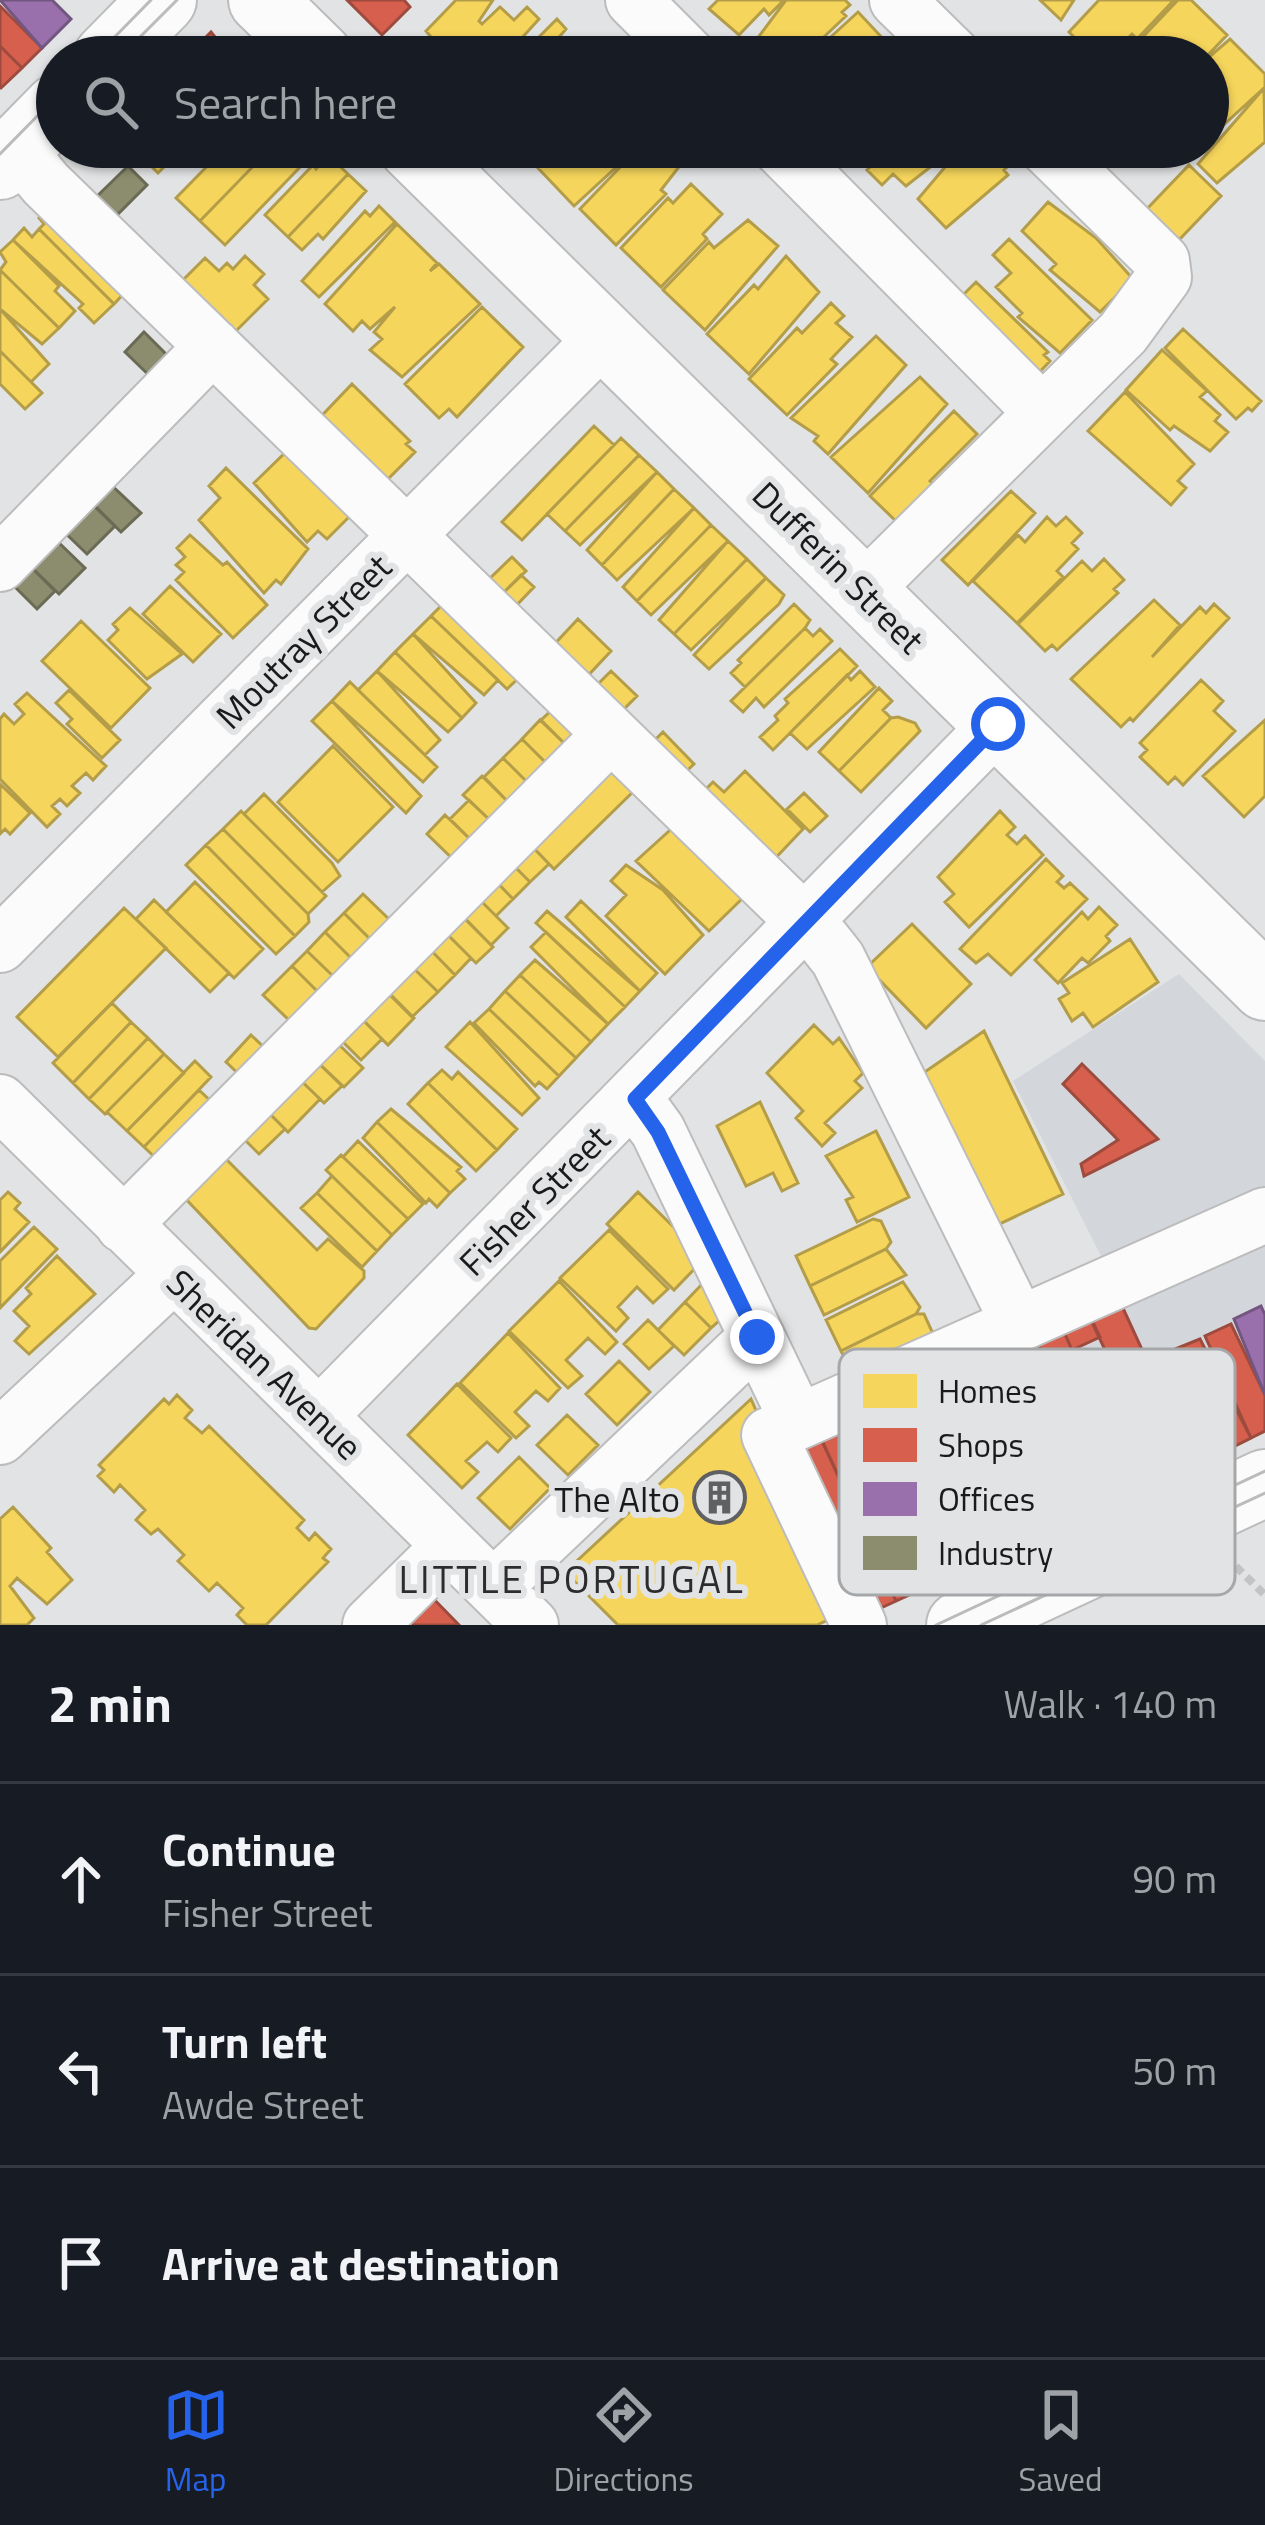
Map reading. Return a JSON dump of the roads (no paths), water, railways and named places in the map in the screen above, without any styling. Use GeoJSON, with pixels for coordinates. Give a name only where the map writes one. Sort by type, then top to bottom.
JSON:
{"type":"FeatureCollection","features":[{"type":"Feature","properties":{"kind":"main road"},"geometry":{"type":"LineString","coordinates":[[128,36],[164,0]]}},
{"type":"Feature","properties":{"kind":"main road"},"geometry":{"type":"LineString","coordinates":[[262,0],[299,36]]}},
{"type":"Feature","properties":{"kind":"main road","name":"Dufferin Street"},"geometry":{"type":"LineString","coordinates":[[433,168],[1265,987]]}},
{"type":"Feature","properties":{"kind":"main road"},"geometry":{"type":"LineString","coordinates":[[1235,1497],[1265,1483]]}},
{"type":"Feature","properties":{"kind":"main road"},"geometry":{"type":"LineString","coordinates":[[960,1625],[1024,1595]]}},
{"type":"Feature","properties":{"kind":"street"},"geometry":{"type":"LineString","coordinates":[[633,0],[669,36]]}},
{"type":"Feature","properties":{"kind":"street"},"geometry":{"type":"LineString","coordinates":[[897,0],[934,36]]}},
{"type":"Feature","properties":{"kind":"street"},"geometry":{"type":"LineString","coordinates":[[38,168],[46,184],[838,959],[1018,1322]]}},
{"type":"Feature","properties":{"kind":"street"},"geometry":{"type":"LineString","coordinates":[[800,168],[1041,411]]}},
{"type":"Feature","properties":{"kind":"street"},"geometry":{"type":"LineString","coordinates":[[863,590],[1123,333],[1164,277],[1162,261],[1067,168]]}},
{"type":"Feature","properties":{"kind":"street","name":"Moutray Street"},"geometry":{"type":"LineString","coordinates":[[0,945],[605,336]]}},
{"type":"Feature","properties":{"kind":"street"},"geometry":{"type":"LineString","coordinates":[[0,564],[213,346]]}},
{"type":"Feature","properties":{"kind":"street","name":"Fisher Street"},"geometry":{"type":"LineString","coordinates":[[319,1416],[998,724]]}},
{"type":"Feature","properties":{"kind":"street"},"geometry":{"type":"LineString","coordinates":[[123,1225],[609,736]]}},
{"type":"Feature","properties":{"kind":"street"},"geometry":{"type":"LineString","coordinates":[[635,1099],[658,1132],[798,1422]]}},
{"type":"Feature","properties":{"kind":"street","name":"Sheridan Avenue"},"geometry":{"type":"LineString","coordinates":[[0,1102],[513,1606]]}},
{"type":"Feature","properties":{"kind":"street"},"geometry":{"type":"LineString","coordinates":[[959,1349],[1265,1215]]}},
{"type":"Feature","properties":{"kind":"street"},"geometry":{"type":"LineString","coordinates":[[0,1437],[173,1275]]}},
{"type":"Feature","properties":{"kind":"street"},"geometry":{"type":"LineString","coordinates":[[513,1606],[757,1337]]}},
{"type":"Feature","properties":{"kind":"street"},"geometry":{"type":"LineString","coordinates":[[839,1403],[769,1435],[839,1583]]}},
{"type":"Feature","properties":{"kind":"street"},"geometry":{"type":"LineString","coordinates":[[370,1625],[450,1546]]}},
{"type":"Feature","properties":{"kind":"street"},"geometry":{"type":"LineString","coordinates":[[845,1595],[859,1625]]}},
{"type":"Feature","properties":{"kind":"tram line"},"geometry":{"type":"LineString","coordinates":[[116,36],[151,0]]}},
{"type":"Feature","properties":{"kind":"tram line"},"geometry":{"type":"LineString","coordinates":[[141,36],[177,0]]}},
{"type":"Feature","properties":{"kind":"tram line"},"geometry":{"type":"LineString","coordinates":[[0,154],[36,117]]}},
{"type":"Feature","properties":{"kind":"tram line"},"geometry":{"type":"LineString","coordinates":[[1235,1485],[1265,1471]]}},
{"type":"Feature","properties":{"kind":"tram line"},"geometry":{"type":"LineString","coordinates":[[1235,1507],[1265,1493]]}},
{"type":"Feature","properties":{"kind":"tram line"},"geometry":{"type":"LineString","coordinates":[[936,1625],[1000,1595]]}},
{"type":"Feature","properties":{"kind":"tram line"},"geometry":{"type":"LineString","coordinates":[[981,1625],[1046,1595]]}},
{"type":"Feature","properties":{"kind":"place","name":"The Alto"},"geometry":{"type":"Point","coordinates":[719,1498]}},
{"type":"Feature","properties":{"kind":"district","name":"LITTLE PORTUGAL"},"geometry":{"type":"Point","coordinates":[572,1578]}}]}
